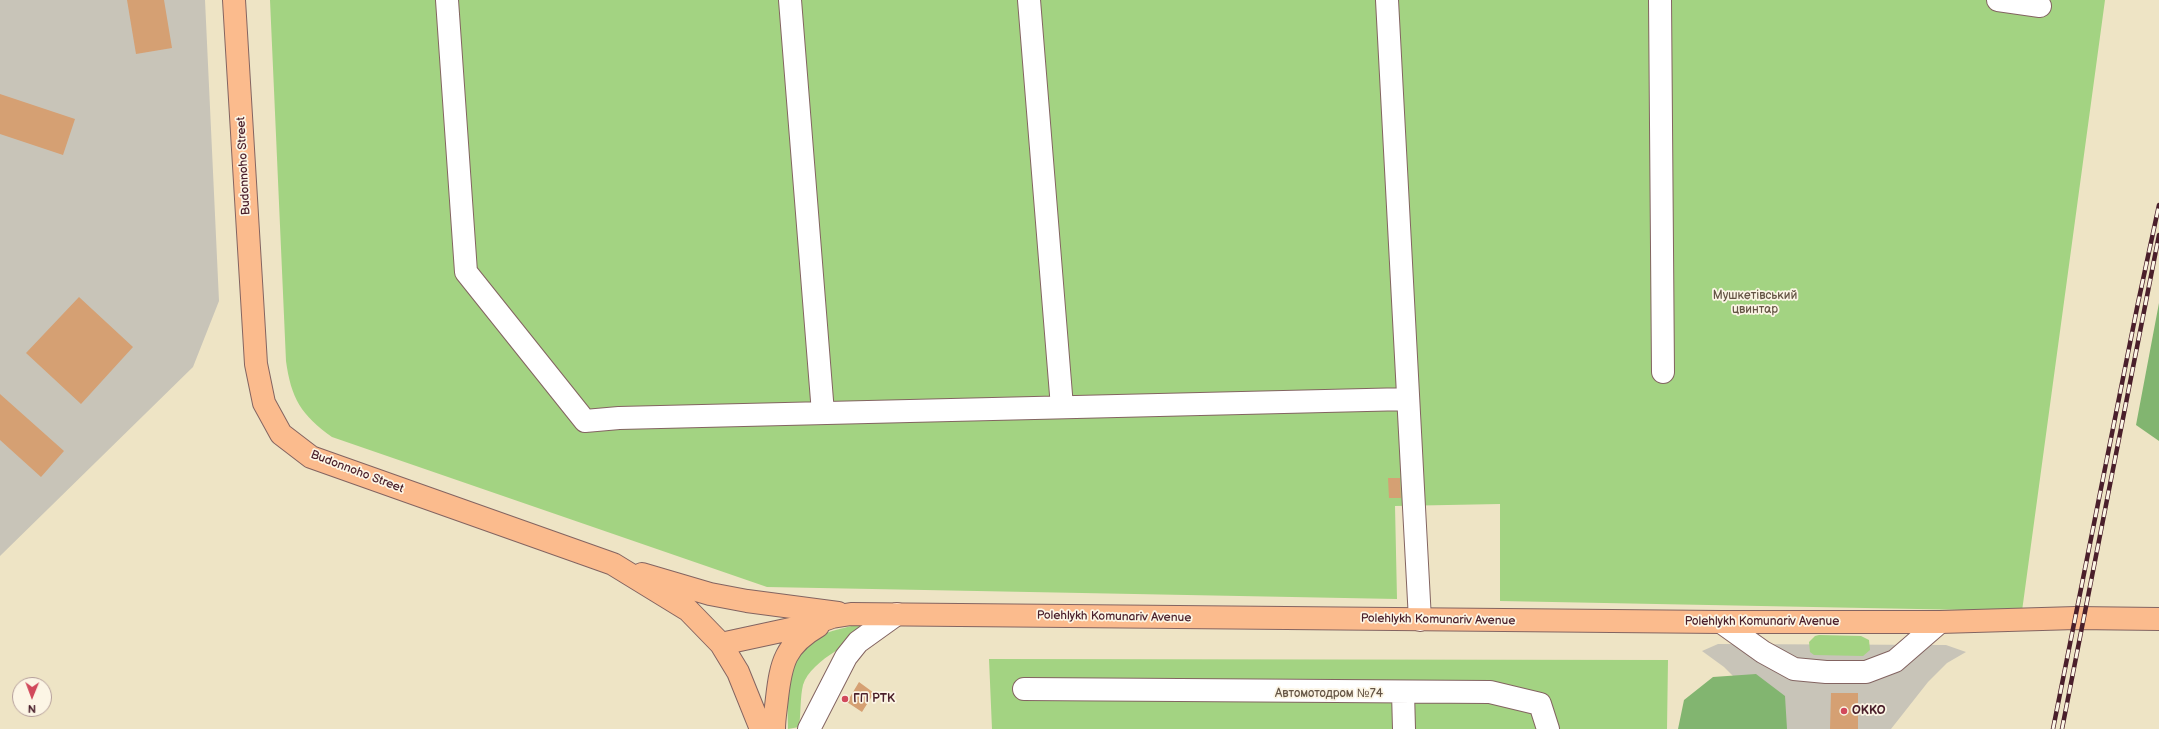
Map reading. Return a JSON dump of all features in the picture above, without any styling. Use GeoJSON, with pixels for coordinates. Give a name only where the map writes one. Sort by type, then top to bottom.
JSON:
{"type":"FeatureCollection","features":[{"type":"Feature","properties":{"kind":"main road","name":"Budonnoho Street"},"geometry":{"type":"LineString","coordinates":[[234,0],[256,364],[264,403],[281,434],[311,457],[613,564],[688,610],[721,644],[738,672],[761,729]]}},
{"type":"Feature","properties":{"kind":"main road"},"geometry":{"type":"LineString","coordinates":[[613,564],[710,594],[747,601],[851,614]]}},
{"type":"Feature","properties":{"kind":"main road"},"geometry":{"type":"LineString","coordinates":[[774,729],[779,678],[785,657],[790,648],[803,635],[814,628],[851,614]]}},
{"type":"Feature","properties":{"kind":"main road","name":"Polehlykh Komunariv Avenue"},"geometry":{"type":"LineString","coordinates":[[721,644],[809,625],[832,617],[851,614],[1721,622],[1940,622],[2076,618],[2159,619]]}},
{"type":"Feature","properties":{"kind":"lane"},"geometry":{"type":"LineString","coordinates":[[447,0],[466,272],[585,420],[1408,399]]}},
{"type":"Feature","properties":{"kind":"lane"},"geometry":{"type":"LineString","coordinates":[[790,0],[823,413]]}},
{"type":"Feature","properties":{"kind":"lane"},"geometry":{"type":"LineString","coordinates":[[1030,0],[1062,407]]}},
{"type":"Feature","properties":{"kind":"lane"},"geometry":{"type":"LineString","coordinates":[[1387,0],[1420,620]]}},
{"type":"Feature","properties":{"kind":"lane"},"geometry":{"type":"LineString","coordinates":[[1660,0],[1663,372]]}},
{"type":"Feature","properties":{"kind":"lane"},"geometry":{"type":"LineString","coordinates":[[1998,0],[2040,6]]}},
{"type":"Feature","properties":{"kind":"lane"},"geometry":{"type":"LineString","coordinates":[[809,729],[846,656],[858,642],[897,614]]}},
{"type":"Feature","properties":{"kind":"lane"},"geometry":{"type":"LineString","coordinates":[[1721,622],[1763,652],[1794,669],[1839,672],[1866,672],[1895,661],[1940,622]]}},
{"type":"Feature","properties":{"kind":"lane"},"geometry":{"type":"LineString","coordinates":[[1024,689],[1490,692],[1540,704],[1548,729]]}},
{"type":"Feature","properties":{"kind":"lane"},"geometry":{"type":"LineString","coordinates":[[1403,692],[1404,729]]}},
{"type":"Feature","properties":{"kind":"shaded area"},"geometry":{"type":"Polygon","coordinates":[[[0,0],[205,0],[219,301],[193,367],[0,556],[0,0]]]}},
{"type":"Feature","properties":{"kind":"shaded area"},"geometry":{"type":"Polygon","coordinates":[[[1718,644],[1946,645],[1966,652],[1947,663],[1928,682],[1891,729],[1770,729],[1740,683],[1724,667],[1702,651],[1718,644]]]}},
{"type":"Feature","properties":{"kind":"green space","name":"Мушкетівський цвинтар"},"geometry":{"type":"Polygon","coordinates":[[[270,0],[2105,0],[2022,611],[1500,601],[1500,504],[1395,506],[1397,599],[767,587],[332,437],[312,421],[299,405],[291,385],[286,361],[270,0]]]}},
{"type":"Feature","properties":{"kind":"green space"},"geometry":{"type":"Polygon","coordinates":[[[2159,303],[2159,441],[2136,425],[2159,303]]]}},
{"type":"Feature","properties":{"kind":"green space"},"geometry":{"type":"Polygon","coordinates":[[[855,625],[880,626],[836,651],[815,667],[803,685],[799,727],[788,729],[788,683],[793,660],[798,650],[806,641],[810,639],[822,634],[855,625]]]}},
{"type":"Feature","properties":{"kind":"green space"},"geometry":{"type":"Polygon","coordinates":[[[1815,636],[1861,636],[1869,640],[1870,650],[1863,656],[1814,655],[1810,652],[1809,642],[1815,636]]]}},
{"type":"Feature","properties":{"kind":"green space","name":"Автомотодром №74"},"geometry":{"type":"Polygon","coordinates":[[[989,659],[1668,660],[1667,729],[992,729],[989,659]]]}},
{"type":"Feature","properties":{"kind":"green space"},"geometry":{"type":"Polygon","coordinates":[[[1756,674],[1785,696],[1787,729],[1678,729],[1684,700],[1713,677],[1756,674]]]}},
{"type":"Feature","properties":{"kind":"building"},"geometry":{"type":"Polygon","coordinates":[[[127,0],[164,0],[172,48],[136,54],[127,0]]]}},
{"type":"Feature","properties":{"kind":"building"},"geometry":{"type":"Polygon","coordinates":[[[0,94],[75,119],[63,155],[0,134],[0,94]]]}},
{"type":"Feature","properties":{"kind":"building"},"geometry":{"type":"Polygon","coordinates":[[[79,297],[133,347],[81,404],[26,353],[79,297]]]}},
{"type":"Feature","properties":{"kind":"building"},"geometry":{"type":"Polygon","coordinates":[[[0,394],[64,451],[41,477],[0,440],[0,394]]]}},
{"type":"Feature","properties":{"kind":"building"},"geometry":{"type":"Polygon","coordinates":[[[1388,478],[1400,478],[1401,498],[1389,498],[1388,478]]]}},
{"type":"Feature","properties":{"kind":"building"},"geometry":{"type":"Polygon","coordinates":[[[859,682],[874,693],[862,712],[847,702],[859,682]]]}},
{"type":"Feature","properties":{"kind":"building","name":"OKKO"},"geometry":{"type":"Polygon","coordinates":[[[1831,693],[1858,693],[1858,729],[1830,729],[1831,693]]]}},
{"type":"Feature","properties":{"kind":"railway"},"geometry":{"type":"LineString","coordinates":[[2053,729],[2159,205]]}},
{"type":"Feature","properties":{"kind":"railway"},"geometry":{"type":"LineString","coordinates":[[2062,729],[2159,235]]}},
{"type":"Feature","properties":{"kind":"place","name":"ГП РТК"},"geometry":{"type":"Point","coordinates":[845,699]}},
{"type":"Feature","properties":{"kind":"place","name":"OKKO"},"geometry":{"type":"Point","coordinates":[1844,711]}}]}
